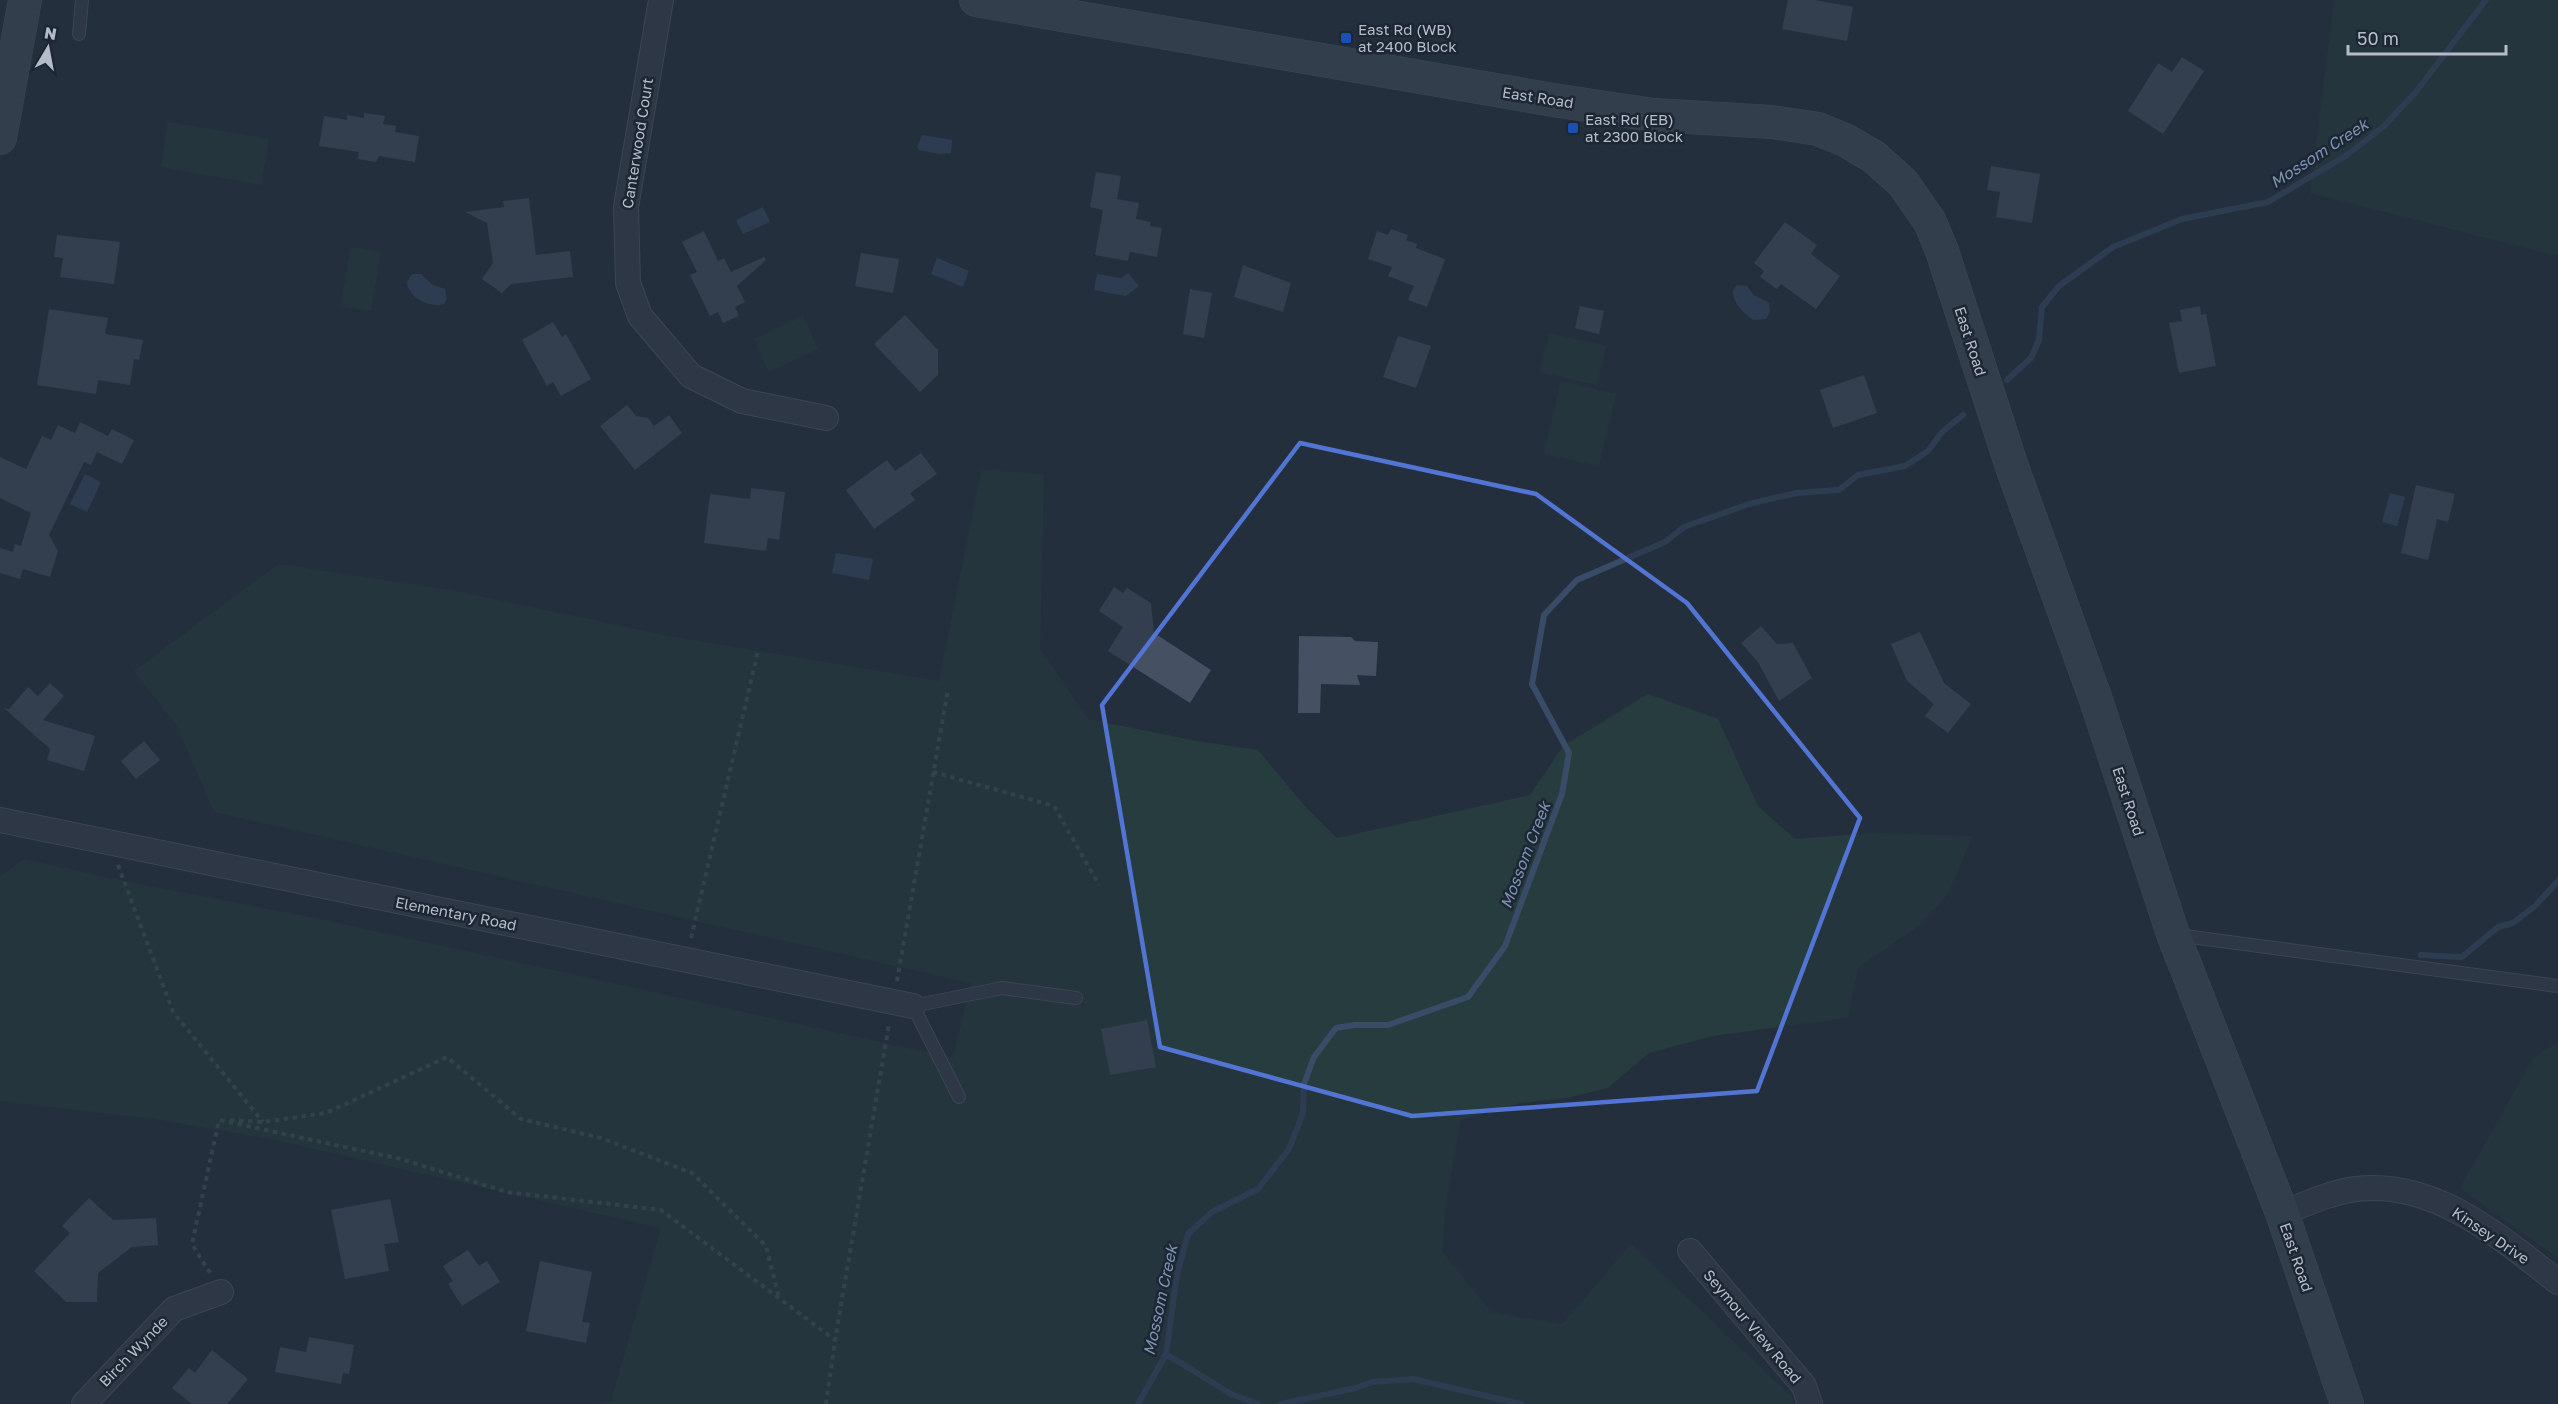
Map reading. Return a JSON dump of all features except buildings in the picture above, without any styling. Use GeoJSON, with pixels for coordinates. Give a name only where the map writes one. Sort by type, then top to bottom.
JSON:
{"type":"FeatureCollection","features":[{"type":"Feature","properties":{"kind":"main road"},"geometry":{"type":"LineString","coordinates":[[0,138],[6,72],[25,0]]}},
{"type":"Feature","properties":{"kind":"main road","name":"East Road"},"geometry":{"type":"LineString","coordinates":[[976,0],[1553,100],[1653,115],[1772,122],[1818,129],[1845,140],[1874,158],[1903,183],[1917,200],[1942,251],[2012,467],[2096,700],[2173,934],[2282,1213],[2347,1404]]}},
{"type":"Feature","properties":{"kind":"street","name":"Canterwood Court"},"geometry":{"type":"LineString","coordinates":[[661,0],[626,207],[628,283],[640,316],[692,376],[742,401],[826,418]]}},
{"type":"Feature","properties":{"kind":"street","name":"Elementary Road"},"geometry":{"type":"LineString","coordinates":[[0,820],[913,1006]]}},
{"type":"Feature","properties":{"kind":"street","name":"Kinsey Drive"},"geometry":{"type":"LineString","coordinates":[[2282,1213],[2354,1189],[2396,1188],[2423,1195],[2461,1213],[2558,1282]]}},
{"type":"Feature","properties":{"kind":"street","name":"Seymour View Road"},"geometry":{"type":"LineString","coordinates":[[1690,1251],[1804,1386],[1810,1404]]}},
{"type":"Feature","properties":{"kind":"street","name":"Birch Wynde"},"geometry":{"type":"LineString","coordinates":[[84,1404],[174,1309],[221,1292]]}},
{"type":"Feature","properties":{"kind":"lane"},"geometry":{"type":"LineString","coordinates":[[79,34],[82,0]]}},
{"type":"Feature","properties":{"kind":"lane"},"geometry":{"type":"LineString","coordinates":[[2173,934],[2558,986]]}},
{"type":"Feature","properties":{"kind":"lane"},"geometry":{"type":"LineString","coordinates":[[959,1097],[913,1006],[1002,988],[1076,998]]}},
{"type":"Feature","properties":{"kind":"path"},"geometry":{"type":"LineString","coordinates":[[686,960],[758,651]]}},
{"type":"Feature","properties":{"kind":"path"},"geometry":{"type":"LineString","coordinates":[[933,772],[1054,806],[1099,885]]}},
{"type":"Feature","properties":{"kind":"path"},"geometry":{"type":"LineString","coordinates":[[110,842],[173,1012],[263,1122]]}},
{"type":"Feature","properties":{"kind":"path"},"geometry":{"type":"LineString","coordinates":[[219,1120],[263,1122],[326,1113],[447,1057],[521,1119],[601,1138],[692,1173],[766,1246],[780,1299]]}},
{"type":"Feature","properties":{"kind":"path"},"geometry":{"type":"LineString","coordinates":[[219,1120],[401,1159],[507,1192],[661,1210],[835,1341],[826,1404]]}},
{"type":"Feature","properties":{"kind":"path"},"geometry":{"type":"LineString","coordinates":[[219,1120],[192,1244],[221,1292]]}},
{"type":"Feature","properties":{"kind":"highlighted area"},"geometry":{"type":"Polygon","coordinates":[[[1300,443],[1536,494],[1687,603],[1860,818],[1757,1091],[1412,1116],[1160,1047],[1102,705],[1300,443]]]}},
{"type":"Feature","properties":{"kind":"green space"},"geometry":{"type":"Polygon","coordinates":[[[2334,0],[2558,0],[2558,256],[2310,193],[2334,0]]]}},
{"type":"Feature","properties":{"kind":"green space"},"geometry":{"type":"Polygon","coordinates":[[[168,122],[269,139],[261,185],[161,167],[168,122]]]}},
{"type":"Feature","properties":{"kind":"green space"},"geometry":{"type":"Polygon","coordinates":[[[351,247],[381,252],[371,311],[341,306],[351,247]]]}},
{"type":"Feature","properties":{"kind":"green space"},"geometry":{"type":"Polygon","coordinates":[[[803,316],[818,349],[769,372],[754,339],[803,316]]]}},
{"type":"Feature","properties":{"kind":"green space"},"geometry":{"type":"Polygon","coordinates":[[[1549,333],[1606,346],[1597,385],[1540,372],[1549,333]]]}},
{"type":"Feature","properties":{"kind":"green space"},"geometry":{"type":"Polygon","coordinates":[[[1561,381],[1616,394],[1599,466],[1544,454],[1561,381]]]}},
{"type":"Feature","properties":{"kind":"green space"},"geometry":{"type":"Polygon","coordinates":[[[982,469],[1044,475],[1040,649],[1088,719],[1197,741],[1258,750],[1304,805],[1337,838],[1530,795],[1563,746],[1648,694],[1718,719],[1758,806],[1795,839],[1871,833],[1973,836],[1948,894],[1918,926],[1858,968],[1848,1018],[1713,1036],[1649,1053],[1608,1088],[1567,1098],[1521,1103],[1461,1120],[1447,1195],[1442,1251],[1491,1312],[1562,1324],[1631,1244],[1792,1397],[1794,1404],[593,1404],[611,1401],[661,1228],[271,1139],[155,1119],[0,1101],[0,877],[23,859],[315,918],[953,1058],[971,983],[214,812],[177,726],[134,671],[278,564],[451,590],[668,636],[939,681],[982,469]]]}},
{"type":"Feature","properties":{"kind":"green space"},"geometry":{"type":"Polygon","coordinates":[[[2558,1042],[2558,1258],[2460,1188],[2534,1057],[2558,1042]]]}},
{"type":"Feature","properties":{"kind":"water"},"geometry":{"type":"Polygon","coordinates":[[[922,135],[952,140],[951,153],[940,154],[919,150],[917,147],[922,135]]]}},
{"type":"Feature","properties":{"kind":"water"},"geometry":{"type":"Polygon","coordinates":[[[763,207],[770,222],[743,234],[736,220],[763,207]]]}},
{"type":"Feature","properties":{"kind":"water"},"geometry":{"type":"Polygon","coordinates":[[[937,258],[969,271],[963,287],[931,274],[937,258]]]}},
{"type":"Feature","properties":{"kind":"water"},"geometry":{"type":"Polygon","coordinates":[[[1128,273],[1139,286],[1126,296],[1094,290],[1097,274],[1121,278],[1128,273]]]}},
{"type":"Feature","properties":{"kind":"water"},"geometry":{"type":"Polygon","coordinates":[[[412,274],[421,274],[433,285],[445,289],[447,299],[444,304],[426,303],[415,297],[408,288],[407,282],[412,274]]]}},
{"type":"Feature","properties":{"kind":"water"},"geometry":{"type":"Polygon","coordinates":[[[1737,285],[1747,286],[1754,295],[1769,303],[1770,312],[1766,319],[1754,320],[1739,307],[1733,294],[1737,285]]]}},
{"type":"Feature","properties":{"kind":"water"},"geometry":{"type":"Polygon","coordinates":[[[85,474],[101,482],[87,512],[70,504],[85,474]]]}},
{"type":"Feature","properties":{"kind":"water"},"geometry":{"type":"Polygon","coordinates":[[[2390,493],[2405,497],[2397,526],[2382,522],[2390,493]]]}},
{"type":"Feature","properties":{"kind":"water"},"geometry":{"type":"Polygon","coordinates":[[[836,553],[873,559],[869,580],[832,573],[836,553]]]}},
{"type":"Feature","properties":{"kind":"waterway","name":"Mossom Creek"},"geometry":{"type":"LineString","coordinates":[[2007,380],[2031,358],[2039,340],[2042,307],[2059,286],[2113,247],[2182,219],[2268,202],[2347,155],[2384,126],[2415,93],[2486,0]]}},
{"type":"Feature","properties":{"kind":"waterway","name":"Mossom Creek"},"geometry":{"type":"LineString","coordinates":[[1138,1404],[1166,1354],[1177,1275],[1188,1234],[1212,1212],[1258,1189],[1289,1149],[1303,1113],[1304,1084],[1314,1057],[1336,1028],[1355,1025],[1388,1025],[1468,997],[1505,946],[1562,794],[1569,753],[1532,684],[1544,615],[1577,580],[1665,542],[1684,527],[1749,504],[1796,493],[1839,490],[1858,475],[1905,466],[1928,451],[1942,432],[1963,415]]}},
{"type":"Feature","properties":{"kind":"waterway"},"geometry":{"type":"LineString","coordinates":[[2421,955],[2462,957],[2498,927],[2513,923],[2535,906],[2558,881]]}},
{"type":"Feature","properties":{"kind":"waterway"},"geometry":{"type":"LineString","coordinates":[[1166,1354],[1231,1394],[1258,1404]]}},
{"type":"Feature","properties":{"kind":"waterway"},"geometry":{"type":"LineString","coordinates":[[1281,1404],[1356,1388],[1372,1382],[1413,1379],[1521,1404]]}},
{"type":"Feature","properties":{"kind":"place","name":"East Rd (WB) at 2400 Block"},"geometry":{"type":"Point","coordinates":[1346,38]}},
{"type":"Feature","properties":{"kind":"place","name":"East Rd (EB) at 2300 Block"},"geometry":{"type":"Point","coordinates":[1573,128]}}]}
